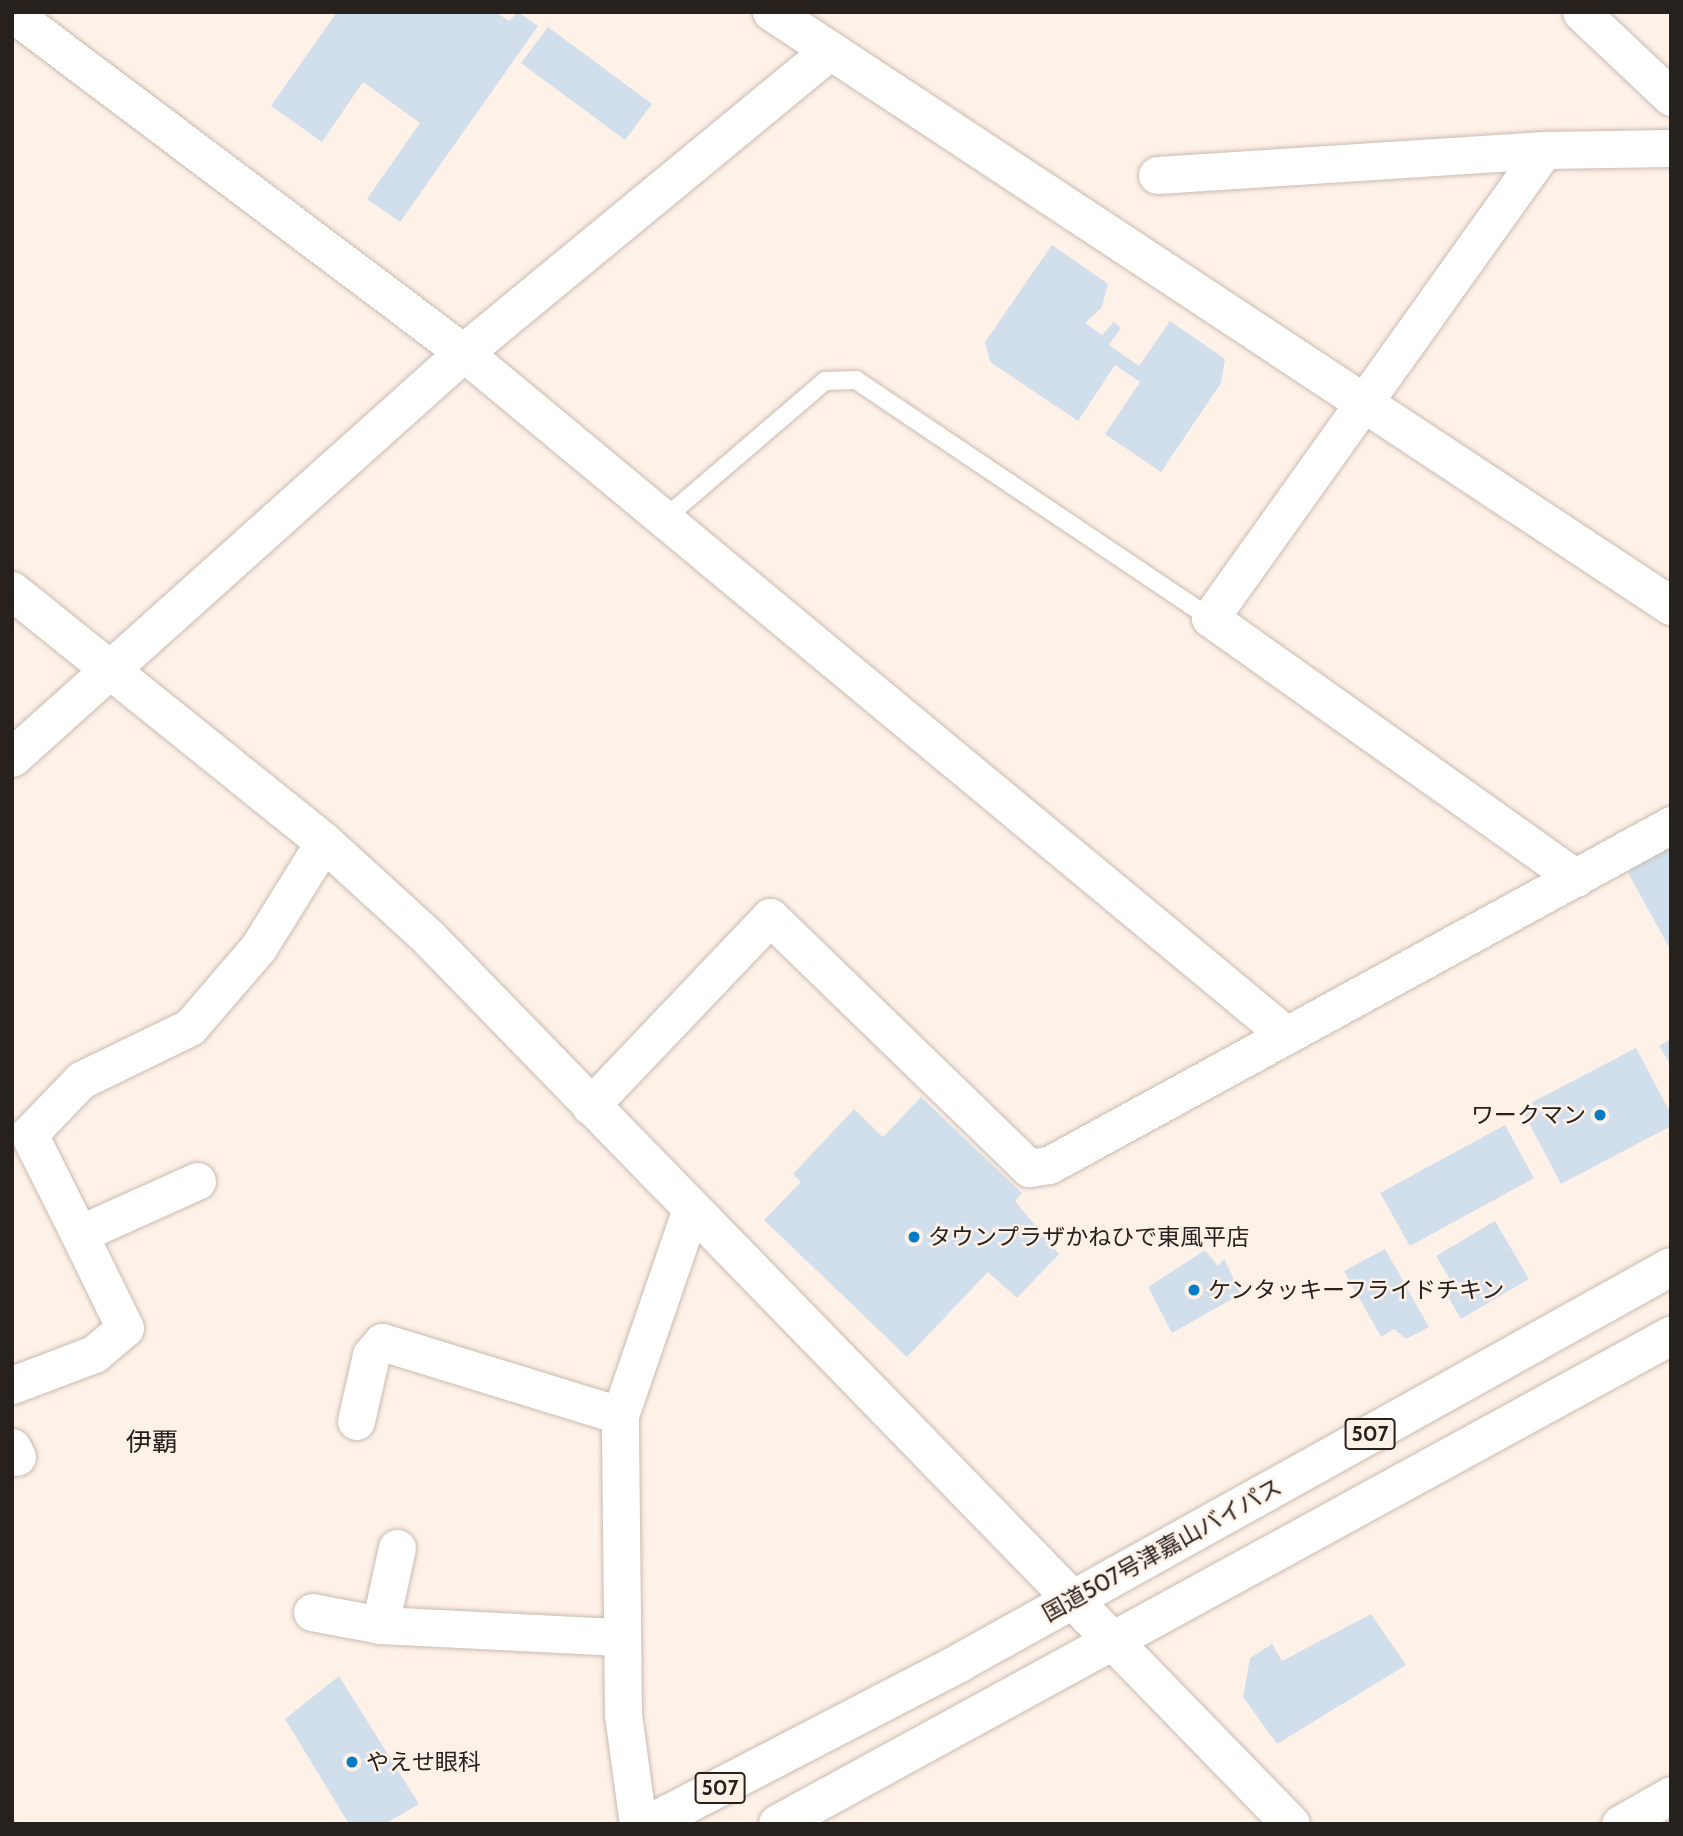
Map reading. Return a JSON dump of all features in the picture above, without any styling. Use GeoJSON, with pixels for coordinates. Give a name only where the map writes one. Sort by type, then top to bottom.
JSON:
{"type":"FeatureCollection","features":[{"type":"Feature","properties":{"kind":"main road"},"geometry":{"type":"LineString","coordinates":[[772,12],[828,53],[1365,399],[1671,606]]}},
{"type":"Feature","properties":{"kind":"main road"},"geometry":{"type":"LineString","coordinates":[[12,758],[114,673],[464,353],[828,53]]}},
{"type":"Feature","properties":{"kind":"main road"},"geometry":{"type":"LineString","coordinates":[[12,591],[324,842],[429,938],[690,1212],[1110,1643],[1291,1824]]}},
{"type":"Feature","properties":{"kind":"main road","name":"国道507号津嘉山バイパス"},"geometry":{"type":"LineString","coordinates":[[649,1824],[1069,1601],[1671,1267]]}},
{"type":"Feature","properties":{"kind":"main road","name":"507"},"geometry":{"type":"LineString","coordinates":[[778,1824],[1671,1336]]}},
{"type":"Feature","properties":{"kind":"street"},"geometry":{"type":"LineString","coordinates":[[1581,12],[1671,97]]}},
{"type":"Feature","properties":{"kind":"street"},"geometry":{"type":"LineString","coordinates":[[12,13],[464,353],[1284,1034]]}},
{"type":"Feature","properties":{"kind":"street"},"geometry":{"type":"LineString","coordinates":[[1157,175],[1544,150],[1671,148]]}},
{"type":"Feature","properties":{"kind":"street"},"geometry":{"type":"LineString","coordinates":[[1544,150],[1210,618],[1576,878]]}},
{"type":"Feature","properties":{"kind":"street"},"geometry":{"type":"LineString","coordinates":[[590,1106],[770,917],[1029,1168],[1049,1165],[1284,1034],[1671,825]]}},
{"type":"Feature","properties":{"kind":"street"},"geometry":{"type":"LineString","coordinates":[[12,1385],[94,1354],[125,1328],[29,1134],[81,1080],[190,1027],[258,948],[324,842]]}},
{"type":"Feature","properties":{"kind":"street"},"geometry":{"type":"LineString","coordinates":[[79,1234],[197,1181]]}},
{"type":"Feature","properties":{"kind":"street"},"geometry":{"type":"LineString","coordinates":[[638,1824],[620,1637],[620,1415],[690,1212]]}},
{"type":"Feature","properties":{"kind":"street"},"geometry":{"type":"LineString","coordinates":[[356,1421],[371,1355],[383,1342],[620,1415]]}},
{"type":"Feature","properties":{"kind":"street"},"geometry":{"type":"LineString","coordinates":[[380,1625],[397,1548]]}},
{"type":"Feature","properties":{"kind":"street"},"geometry":{"type":"LineString","coordinates":[[312,1612],[380,1625],[620,1637]]}},
{"type":"Feature","properties":{"kind":"street"},"geometry":{"type":"LineString","coordinates":[[1620,1824],[1671,1796]]}},
{"type":"Feature","properties":{"kind":"lane"},"geometry":{"type":"LineString","coordinates":[[664,519],[825,381],[856,380],[1210,618]]}},
{"type":"Feature","properties":{"kind":"building"},"geometry":{"type":"Polygon","coordinates":[[[337,12],[496,12],[509,21],[518,12],[538,26],[400,222],[367,199],[420,123],[363,82],[322,142],[271,106],[337,12]]]}},
{"type":"Feature","properties":{"kind":"building"},"geometry":{"type":"Polygon","coordinates":[[[548,27],[652,104],[625,140],[521,63],[548,27]]]}},
{"type":"Feature","properties":{"kind":"building"},"geometry":{"type":"Polygon","coordinates":[[[1052,245],[1108,284],[1102,307],[1085,323],[1102,335],[1114,322],[1121,328],[1109,345],[1139,366],[1170,321],[1225,359],[1221,383],[1161,472],[1105,434],[1140,382],[1115,365],[1078,421],[990,362],[985,342],[1052,245]]]}},
{"type":"Feature","properties":{"kind":"building"},"geometry":{"type":"Polygon","coordinates":[[[1671,847],[1671,951],[1627,871],[1671,847]]]}},
{"type":"Feature","properties":{"kind":"building"},"geometry":{"type":"Polygon","coordinates":[[[1671,1039],[1671,1065],[1659,1046],[1671,1039]]]}},
{"type":"Feature","properties":{"kind":"building"},"geometry":{"type":"Polygon","coordinates":[[[1636,1048],[1671,1114],[1671,1126],[1561,1184],[1521,1108],[1636,1048]]]}},
{"type":"Feature","properties":{"kind":"building","name":"タウンプラザかねひで東風平店"},"geometry":{"type":"Polygon","coordinates":[[[921,1097],[1022,1193],[1015,1201],[1059,1254],[1017,1298],[988,1272],[907,1357],[764,1220],[801,1182],[793,1174],[854,1109],[883,1137],[921,1097]]]}},
{"type":"Feature","properties":{"kind":"building"},"geometry":{"type":"Polygon","coordinates":[[[1505,1125],[1534,1178],[1410,1246],[1380,1193],[1505,1125]]]}},
{"type":"Feature","properties":{"kind":"building"},"geometry":{"type":"Polygon","coordinates":[[[1495,1221],[1529,1279],[1461,1319],[1444,1290],[1453,1284],[1436,1256],[1495,1221]]]}},
{"type":"Feature","properties":{"kind":"building"},"geometry":{"type":"Polygon","coordinates":[[[1385,1249],[1429,1327],[1406,1339],[1394,1329],[1381,1337],[1344,1271],[1385,1249]]]}},
{"type":"Feature","properties":{"kind":"building","name":"ケンタッキーフライドチキン"},"geometry":{"type":"Polygon","coordinates":[[[1205,1250],[1218,1266],[1224,1259],[1241,1294],[1172,1333],[1148,1287],[1205,1250]]]}},
{"type":"Feature","properties":{"kind":"building"},"geometry":{"type":"Polygon","coordinates":[[[1371,1614],[1406,1665],[1277,1744],[1243,1697],[1250,1658],[1272,1644],[1282,1661],[1371,1614]]]}},
{"type":"Feature","properties":{"kind":"building","name":"やえせ眼科"},"geometry":{"type":"Polygon","coordinates":[[[339,1676],[419,1804],[385,1824],[349,1824],[285,1719],[339,1676]]]}},
{"type":"Feature","properties":{"kind":"place","name":"ワークマン"},"geometry":{"type":"Point","coordinates":[1600,1115]}},
{"type":"Feature","properties":{"kind":"place","name":"タウンプラザかねひで東風平店"},"geometry":{"type":"Point","coordinates":[914,1237]}},
{"type":"Feature","properties":{"kind":"place","name":"ケンタッキーフライドチキン"},"geometry":{"type":"Point","coordinates":[1194,1290]}},
{"type":"Feature","properties":{"kind":"place","name":"やえせ眼科"},"geometry":{"type":"Point","coordinates":[352,1762]}},
{"type":"Feature","properties":{"kind":"district","name":"伊覇"},"geometry":{"type":"Point","coordinates":[152,1443]}}]}
